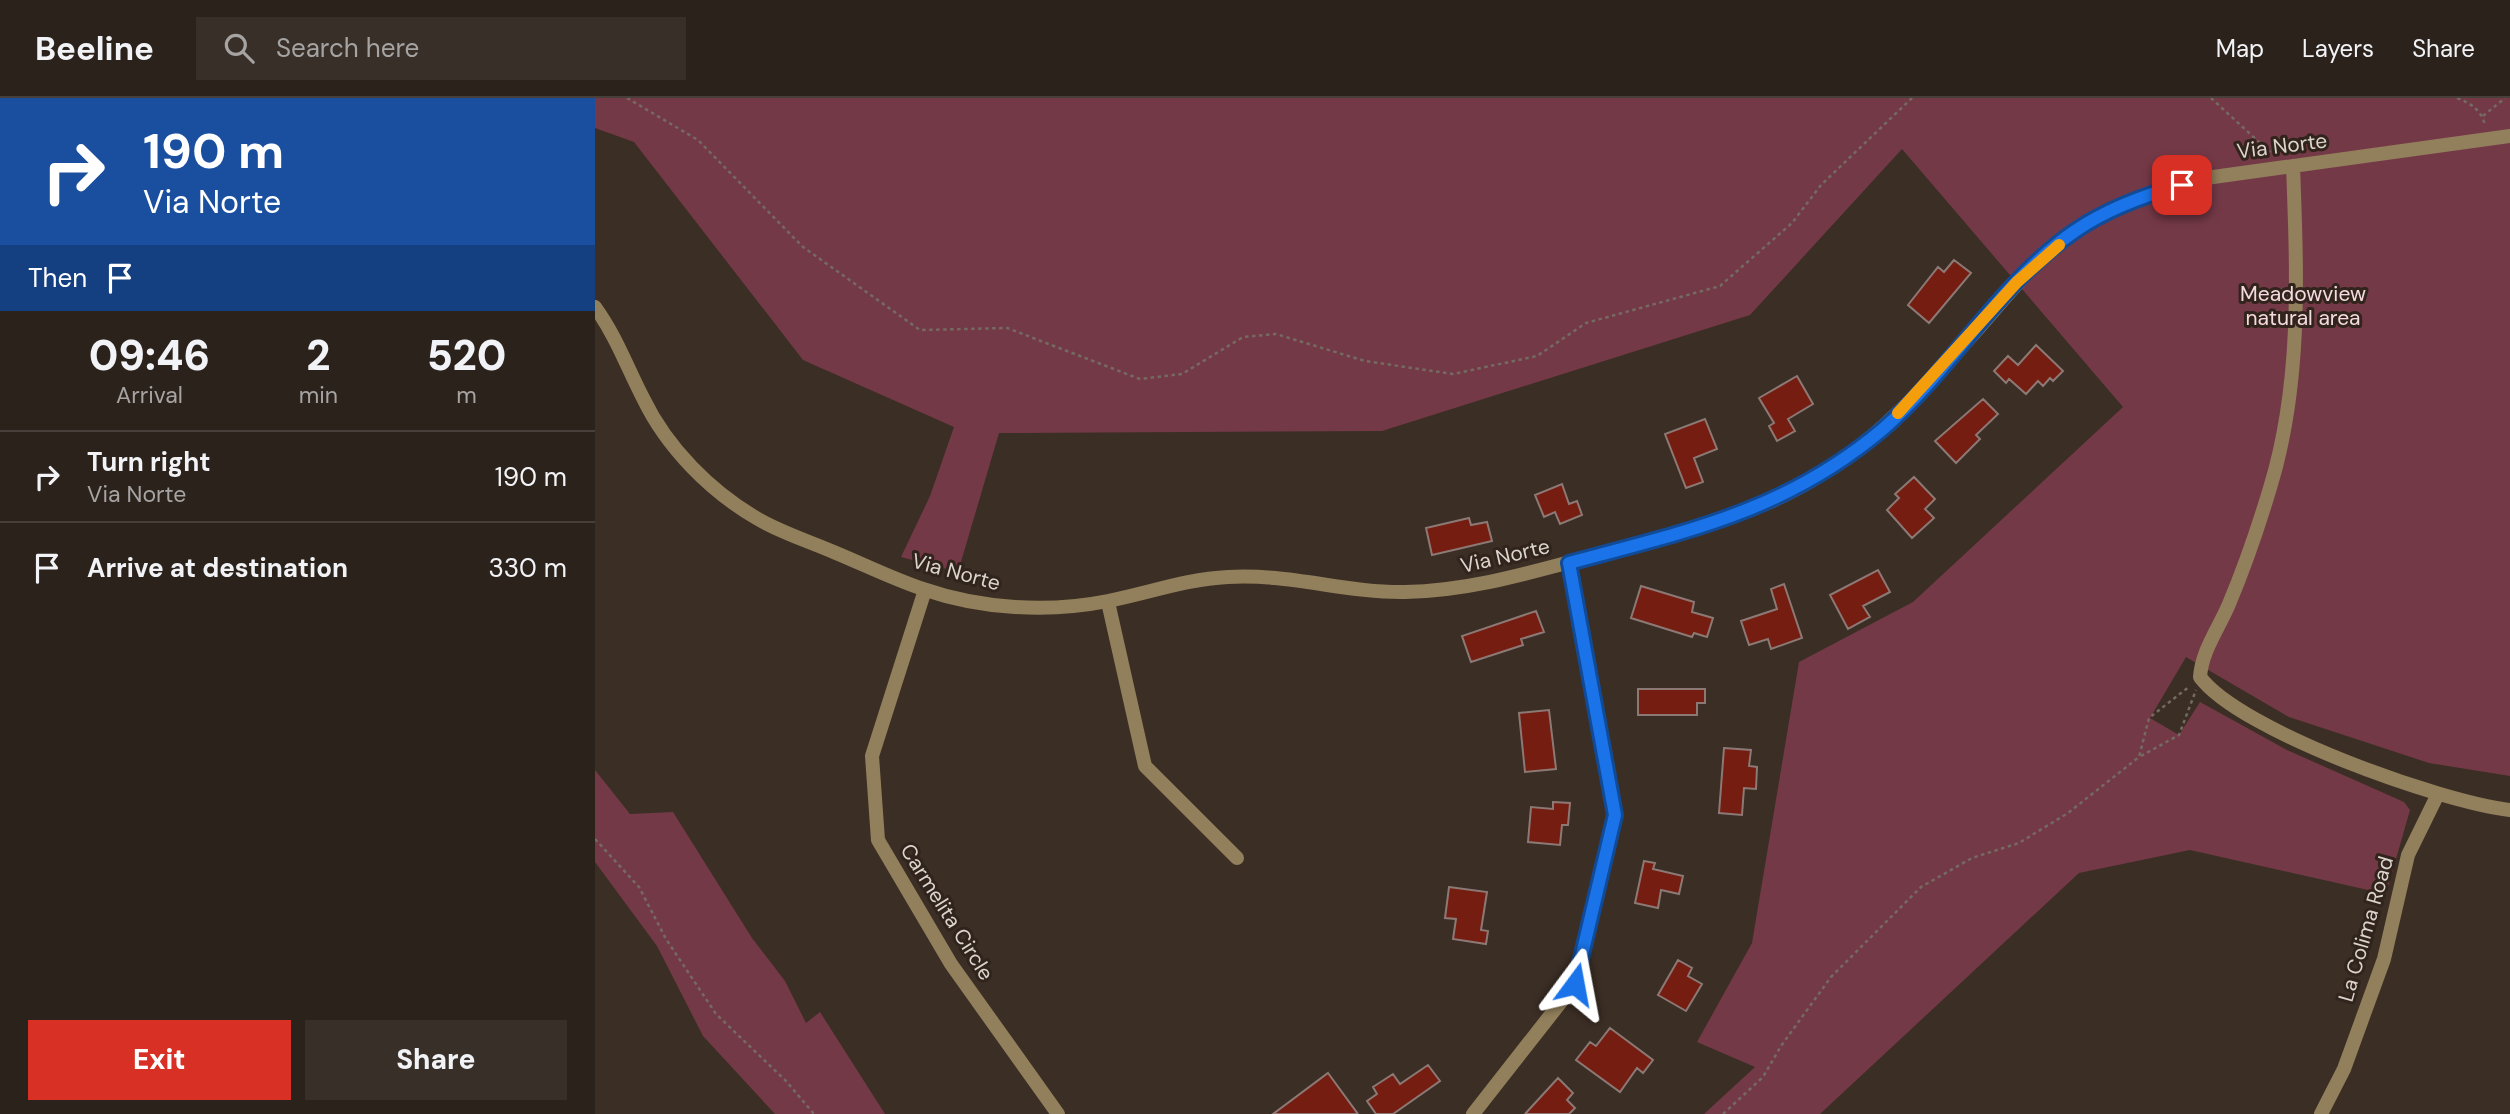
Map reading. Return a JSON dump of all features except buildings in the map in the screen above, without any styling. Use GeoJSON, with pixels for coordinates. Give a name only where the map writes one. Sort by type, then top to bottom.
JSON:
{"type":"FeatureCollection","features":[{"type":"Feature","properties":{"kind":"street","name":"Via Norte"},"geometry":{"type":"LineString","coordinates":[[595,307],[615,335],[645,402],[672,445],[709,483],[758,519],[925,590],[1002,607],[1055,608],[1108,601],[1168,584],[1231,576],[1297,580],[1400,592],[1460,589],[1569,563],[1732,516],[1787,494],[1826,471],[1884,428],[2017,282],[2074,231],[2110,211],[2206,177],[2510,136]]}},
{"type":"Feature","properties":{"kind":"street"},"geometry":{"type":"LineString","coordinates":[[2290,166],[2297,257],[2295,346],[2287,413],[2271,485],[2252,544],[2222,622],[2201,660],[2200,677],[2209,689],[2259,720],[2334,757],[2438,794],[2510,810]]}},
{"type":"Feature","properties":{"kind":"street"},"geometry":{"type":"LineString","coordinates":[[1472,1114],[1575,984],[1615,815],[1569,563]]}},
{"type":"Feature","properties":{"kind":"street","name":"Carmelita Circle"},"geometry":{"type":"LineString","coordinates":[[925,590],[872,756],[878,840],[951,964],[1058,1114]]}},
{"type":"Feature","properties":{"kind":"street"},"geometry":{"type":"LineString","coordinates":[[1108,601],[1145,766],[1237,858]]}},
{"type":"Feature","properties":{"kind":"street","name":"La Colima Road"},"geometry":{"type":"LineString","coordinates":[[2321,1114],[2344,1069],[2384,959],[2408,855],[2438,794]]}},
{"type":"Feature","properties":{"kind":"path"},"geometry":{"type":"LineString","coordinates":[[627,98],[698,140],[803,247],[920,330],[1007,328],[1139,379],[1181,374],[1243,337],[1276,334],[1365,361],[1453,373],[1537,356],[1586,323],[1720,286],[1792,223],[1821,185],[1912,98]]}},
{"type":"Feature","properties":{"kind":"path"},"geometry":{"type":"LineString","coordinates":[[2211,98],[2290,166]]}},
{"type":"Feature","properties":{"kind":"path"},"geometry":{"type":"LineString","coordinates":[[2457,98],[2470,103],[2483,116],[2505,98]]}},
{"type":"Feature","properties":{"kind":"path"},"geometry":{"type":"LineString","coordinates":[[2139,757],[2150,718],[2200,677]]}},
{"type":"Feature","properties":{"kind":"path"},"geometry":{"type":"LineString","coordinates":[[1723,1114],[1763,1077],[1781,1046],[1831,977],[1921,887],[1972,858],[2019,843],[2068,813],[2139,757],[2179,735],[2200,677]]}},
{"type":"Feature","properties":{"kind":"path"},"geometry":{"type":"LineString","coordinates":[[595,839],[639,887],[666,939],[716,1014],[786,1081],[814,1114]]}},
{"type":"Feature","properties":{"kind":"green space","name":"Meadowview natural area"},"geometry":{"type":"Polygon","coordinates":[[[595,98],[2510,98],[2510,776],[2429,763],[2289,717],[2186,657],[2150,718],[2179,735],[2200,702],[2287,750],[2404,802],[2410,810],[2386,894],[2190,850],[2079,873],[1820,1114],[1704,1114],[1755,1067],[1697,1042],[1752,943],[1799,662],[1913,602],[2123,407],[1902,149],[1750,315],[1382,431],[999,433],[958,572],[901,557],[930,496],[954,427],[803,360],[634,142],[595,128],[595,98]]]}},
{"type":"Feature","properties":{"kind":"green space"},"geometry":{"type":"Polygon","coordinates":[[[595,770],[630,814],[673,812],[752,938],[785,981],[806,1023],[820,1012],[885,1114],[775,1114],[703,1036],[657,946],[595,862],[595,770]]]}},
{"type":"Feature","properties":{"kind":"slow traffic"},"geometry":{"type":"LineString","coordinates":[[1898,413],[1980,327],[2017,282],[2059,245]]}},
{"type":"Feature","properties":{"kind":"route"},"geometry":{"type":"LineString","coordinates":[[1575,984],[1615,815],[1569,563],[1669,537],[1732,516],[1787,494],[1826,471],[1884,428],[1980,327],[2017,282],[2074,231],[2110,211],[2182,185]]}}]}
